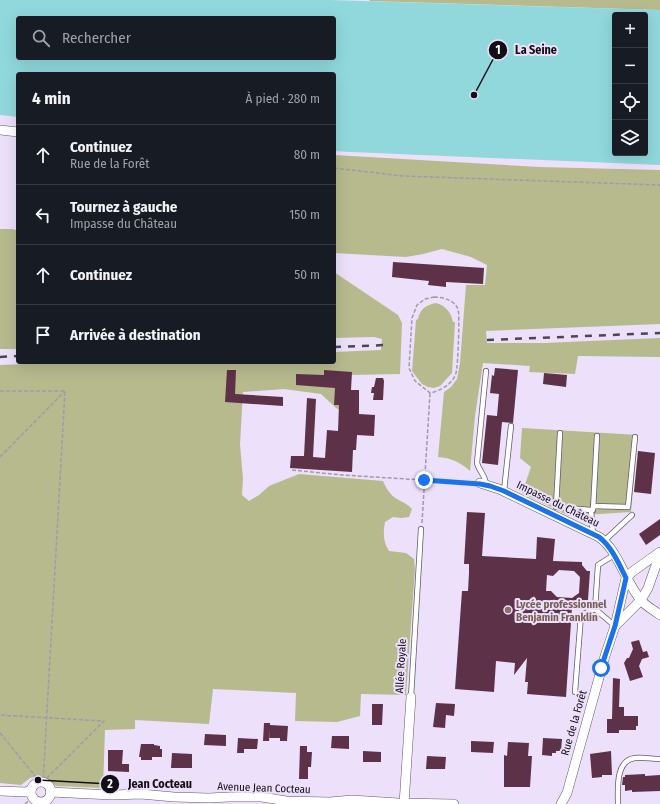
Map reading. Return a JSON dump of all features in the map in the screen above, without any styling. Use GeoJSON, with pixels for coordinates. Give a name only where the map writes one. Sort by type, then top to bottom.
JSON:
{"type":"FeatureCollection","features":[{"type":"Feature","properties":{"kind":"street"},"geometry":{"type":"LineString","coordinates":[[0,130],[16,132]]}},
{"type":"Feature","properties":{"kind":"street","name":"Impasse du Château"},"geometry":{"type":"LineString","coordinates":[[483,484],[504,491],[593,534],[604,541],[614,554],[626,578],[641,600]]}},
{"type":"Feature","properties":{"kind":"street"},"geometry":{"type":"LineString","coordinates":[[626,578],[632,572],[660,553]]}},
{"type":"Feature","properties":{"kind":"street","name":"Rue de la Forêt"},"geometry":{"type":"LineString","coordinates":[[615,626],[641,600],[648,588],[660,553]]}},
{"type":"Feature","properties":{"kind":"street","name":"Rue de la Forêt"},"geometry":{"type":"LineString","coordinates":[[561,804],[567,793],[608,645],[615,626],[626,578]]}},
{"type":"Feature","properties":{"kind":"street"},"geometry":{"type":"LineString","coordinates":[[641,600],[660,615]]}},
{"type":"Feature","properties":{"kind":"street","name":"Allée Royale"},"geometry":{"type":"LineString","coordinates":[[404,803],[411,696]]}},
{"type":"Feature","properties":{"kind":"street"},"geometry":{"type":"LineString","coordinates":[[42,782],[49,786],[44,800],[32,796],[31,790],[34,784],[42,782]]}},
{"type":"Feature","properties":{"kind":"street"},"geometry":{"type":"LineString","coordinates":[[0,791],[26,792],[31,790]]}},
{"type":"Feature","properties":{"kind":"street","name":"Avenue Jean Cocteau"},"geometry":{"type":"LineString","coordinates":[[44,800],[141,794],[209,798],[262,797],[286,801],[330,802],[352,800],[454,804]]}},
{"type":"Feature","properties":{"kind":"lane"},"geometry":{"type":"LineString","coordinates":[[483,484],[486,480],[476,463],[486,371]]}},
{"type":"Feature","properties":{"kind":"lane"},"geometry":{"type":"LineString","coordinates":[[504,491],[511,426]]}},
{"type":"Feature","properties":{"kind":"lane"},"geometry":{"type":"LineString","coordinates":[[560,433],[556,507],[628,507],[635,437]]}},
{"type":"Feature","properties":{"kind":"lane"},"geometry":{"type":"LineString","coordinates":[[593,534],[592,508],[597,436]]}},
{"type":"Feature","properties":{"kind":"lane"},"geometry":{"type":"LineString","coordinates":[[604,541],[632,515]]}},
{"type":"Feature","properties":{"kind":"lane","name":"Allée Royale"},"geometry":{"type":"LineString","coordinates":[[411,696],[421,529]]}},
{"type":"Feature","properties":{"kind":"lane"},"geometry":{"type":"LineString","coordinates":[[595,609],[598,565],[614,554]]}},
{"type":"Feature","properties":{"kind":"lane"},"geometry":{"type":"LineString","coordinates":[[595,609],[615,626]]}},
{"type":"Feature","properties":{"kind":"lane"},"geometry":{"type":"LineString","coordinates":[[575,692],[581,615],[595,609]]}},
{"type":"Feature","properties":{"kind":"lane"},"geometry":{"type":"LineString","coordinates":[[618,804],[619,774],[625,764],[633,758],[660,759]]}},
{"type":"Feature","properties":{"kind":"path"},"geometry":{"type":"LineString","coordinates":[[336,168],[404,176],[660,186]]}},
{"type":"Feature","properties":{"kind":"path"},"geometry":{"type":"LineString","coordinates":[[434,297],[444,298],[452,302],[458,308],[460,322],[456,374],[450,383],[443,388],[430,393],[415,381],[409,368],[412,318],[417,306],[424,299],[434,297]]}},
{"type":"Feature","properties":{"kind":"path"},"geometry":{"type":"LineString","coordinates":[[0,391],[65,391]]}},
{"type":"Feature","properties":{"kind":"path"},"geometry":{"type":"LineString","coordinates":[[0,457],[65,391]]}},
{"type":"Feature","properties":{"kind":"path"},"geometry":{"type":"LineString","coordinates":[[42,782],[65,391]]}},
{"type":"Feature","properties":{"kind":"path"},"geometry":{"type":"LineString","coordinates":[[421,529],[430,393]]}},
{"type":"Feature","properties":{"kind":"path"},"geometry":{"type":"LineString","coordinates":[[292,470],[483,484]]}},
{"type":"Feature","properties":{"kind":"path"},"geometry":{"type":"LineString","coordinates":[[0,715],[104,721],[42,782]]}},
{"type":"Feature","properties":{"kind":"path"},"geometry":{"type":"LineString","coordinates":[[0,733],[42,782]]}},
{"type":"Feature","properties":{"kind":"shaded area"},"geometry":{"type":"Polygon","coordinates":[[[0,0],[329,0],[660,10],[660,165],[336,151],[336,72],[16,72],[16,117],[0,115],[0,0]]]}},
{"type":"Feature","properties":{"kind":"shaded area"},"geometry":{"type":"Polygon","coordinates":[[[660,0],[660,10],[369,1],[660,0]]]}},
{"type":"Feature","properties":{"kind":"shaded area"},"geometry":{"type":"Polygon","coordinates":[[[336,155],[539,167],[660,170],[660,324],[486,331],[487,343],[544,343],[660,338],[660,357],[578,356],[575,374],[529,372],[530,366],[483,363],[475,416],[470,471],[455,461],[438,457],[444,392],[451,387],[457,379],[460,363],[466,285],[485,285],[487,265],[471,257],[442,249],[406,257],[336,253],[336,155]]]}},
{"type":"Feature","properties":{"kind":"shaded area"},"geometry":{"type":"Polygon","coordinates":[[[0,229],[13,229],[16,230],[16,349],[0,349],[0,229]]]}},
{"type":"Feature","properties":{"kind":"shaded area"},"geometry":{"type":"Polygon","coordinates":[[[336,273],[398,315],[402,323],[400,374],[349,375],[346,413],[336,408],[321,394],[284,389],[243,392],[240,444],[243,479],[242,495],[249,501],[269,486],[299,474],[383,481],[392,496],[412,509],[409,517],[393,517],[385,522],[384,534],[389,551],[406,553],[414,559],[415,569],[406,695],[361,694],[360,716],[337,722],[295,721],[296,693],[213,689],[209,724],[135,720],[135,729],[105,730],[103,788],[56,786],[49,780],[39,776],[30,778],[21,785],[0,783],[0,365],[336,364],[336,352],[381,350],[382,339],[374,337],[336,338],[336,273]]]}},
{"type":"Feature","properties":{"kind":"shaded area"},"geometry":{"type":"Polygon","coordinates":[[[436,303],[448,310],[453,322],[455,322],[452,373],[440,386],[434,388],[422,384],[412,371],[416,320],[424,308],[436,303]]]}},
{"type":"Feature","properties":{"kind":"shaded area"},"geometry":{"type":"Polygon","coordinates":[[[522,428],[638,435],[631,512],[569,516],[522,493],[531,467],[520,458],[522,428]]]}},
{"type":"Feature","properties":{"kind":"building"},"geometry":{"type":"Polygon","coordinates":[[[393,262],[484,268],[483,284],[446,282],[446,287],[428,285],[429,281],[392,277],[393,262]]]}},
{"type":"Feature","properties":{"kind":"building"},"geometry":{"type":"Polygon","coordinates":[[[495,368],[518,370],[513,423],[502,422],[498,465],[482,463],[487,415],[497,416],[499,394],[490,393],[492,375],[494,376],[495,368]]]}},
{"type":"Feature","properties":{"kind":"building"},"geometry":{"type":"Polygon","coordinates":[[[227,370],[236,370],[235,394],[283,397],[283,406],[225,402],[227,370]]]}},
{"type":"Feature","properties":{"kind":"building"},"geometry":{"type":"Polygon","coordinates":[[[324,370],[352,372],[351,390],[359,390],[359,414],[375,415],[374,436],[357,435],[356,450],[353,450],[352,472],[290,468],[291,456],[304,456],[307,398],[316,399],[313,457],[325,458],[327,430],[338,431],[339,405],[334,405],[335,388],[296,385],[296,374],[324,375],[324,370]]]}},
{"type":"Feature","properties":{"kind":"building"},"geometry":{"type":"Polygon","coordinates":[[[544,373],[567,375],[566,387],[543,384],[544,373]]]}},
{"type":"Feature","properties":{"kind":"building"},"geometry":{"type":"Polygon","coordinates":[[[376,378],[383,378],[384,381],[383,400],[373,400],[374,393],[371,393],[376,378]]]}},
{"type":"Feature","properties":{"kind":"building"},"geometry":{"type":"Polygon","coordinates":[[[638,451],[655,453],[651,494],[634,492],[638,451]]]}},
{"type":"Feature","properties":{"kind":"building"},"geometry":{"type":"Polygon","coordinates":[[[467,512],[485,513],[482,556],[536,559],[537,537],[555,539],[553,561],[582,562],[582,565],[587,571],[590,571],[588,600],[585,600],[578,608],[572,607],[566,697],[527,694],[528,682],[525,682],[527,658],[514,675],[515,663],[496,661],[494,692],[455,689],[462,591],[468,591],[469,564],[464,564],[467,512]],[[559,570],[553,576],[547,575],[546,591],[551,591],[557,597],[572,598],[579,593],[580,577],[574,571],[559,570]]]}},
{"type":"Feature","properties":{"kind":"building"},"geometry":{"type":"Polygon","coordinates":[[[660,519],[660,535],[646,545],[639,534],[660,519]]]}},
{"type":"Feature","properties":{"kind":"building"},"geometry":{"type":"Polygon","coordinates":[[[639,640],[643,652],[647,651],[649,657],[642,659],[639,666],[643,677],[630,681],[624,663],[627,658],[629,658],[633,649],[631,642],[639,640]]]}},
{"type":"Feature","properties":{"kind":"building"},"geometry":{"type":"Polygon","coordinates":[[[613,678],[620,679],[619,707],[624,707],[624,716],[638,716],[638,726],[636,726],[636,730],[619,730],[619,733],[607,733],[607,719],[612,719],[613,678]]]}},
{"type":"Feature","properties":{"kind":"building"},"geometry":{"type":"Polygon","coordinates":[[[436,703],[455,704],[454,716],[446,715],[445,728],[433,727],[436,703]]]}},
{"type":"Feature","properties":{"kind":"building"},"geometry":{"type":"Polygon","coordinates":[[[372,704],[383,704],[382,725],[372,725],[372,704]]]}},
{"type":"Feature","properties":{"kind":"building"},"geometry":{"type":"Polygon","coordinates":[[[264,723],[270,723],[270,725],[288,726],[287,741],[280,741],[280,738],[269,738],[269,741],[263,741],[264,723]]]}},
{"type":"Feature","properties":{"kind":"building"},"geometry":{"type":"Polygon","coordinates":[[[205,734],[226,735],[226,746],[204,745],[205,734]]]}},
{"type":"Feature","properties":{"kind":"building"},"geometry":{"type":"Polygon","coordinates":[[[332,736],[349,736],[349,749],[331,748],[332,736]]]}},
{"type":"Feature","properties":{"kind":"building"},"geometry":{"type":"Polygon","coordinates":[[[238,738],[258,739],[257,749],[244,749],[244,753],[237,753],[238,738]]]}},
{"type":"Feature","properties":{"kind":"building"},"geometry":{"type":"Polygon","coordinates":[[[543,738],[562,739],[561,751],[552,753],[552,756],[542,755],[543,738]]]}},
{"type":"Feature","properties":{"kind":"building"},"geometry":{"type":"Polygon","coordinates":[[[471,741],[494,742],[493,753],[471,752],[471,741]]]}},
{"type":"Feature","properties":{"kind":"building"},"geometry":{"type":"Polygon","coordinates":[[[508,742],[529,743],[528,756],[532,756],[530,787],[504,787],[504,755],[507,756],[508,742]]]}},
{"type":"Feature","properties":{"kind":"building"},"geometry":{"type":"Polygon","coordinates":[[[141,744],[154,744],[160,746],[160,749],[162,749],[162,757],[152,757],[152,760],[141,760],[141,757],[139,757],[141,744]]]}},
{"type":"Feature","properties":{"kind":"building"},"geometry":{"type":"Polygon","coordinates":[[[300,746],[307,746],[307,752],[312,752],[311,767],[308,767],[308,779],[299,779],[300,746]]]}},
{"type":"Feature","properties":{"kind":"building"},"geometry":{"type":"Polygon","coordinates":[[[108,750],[123,750],[122,764],[129,764],[129,772],[108,771],[108,750]]]}},
{"type":"Feature","properties":{"kind":"building"},"geometry":{"type":"Polygon","coordinates":[[[363,751],[381,752],[381,762],[363,762],[363,751]]]}},
{"type":"Feature","properties":{"kind":"building"},"geometry":{"type":"Polygon","coordinates":[[[611,751],[612,775],[602,775],[602,777],[592,778],[590,754],[611,751]]]}},
{"type":"Feature","properties":{"kind":"building"},"geometry":{"type":"Polygon","coordinates":[[[172,753],[192,754],[192,768],[171,768],[172,753]]]}},
{"type":"Feature","properties":{"kind":"building"},"geometry":{"type":"Polygon","coordinates":[[[427,756],[446,757],[445,769],[426,769],[427,756]]]}},
{"type":"Feature","properties":{"kind":"building"},"geometry":{"type":"Polygon","coordinates":[[[645,774],[645,776],[660,775],[660,791],[625,791],[625,785],[622,785],[623,777],[625,777],[625,775],[645,774]]]}},
{"type":"Feature","properties":{"kind":"railway"},"geometry":{"type":"LineString","coordinates":[[487,340],[660,333]]}},
{"type":"Feature","properties":{"kind":"railway"},"geometry":{"type":"LineString","coordinates":[[336,347],[386,345]]}},
{"type":"Feature","properties":{"kind":"railway"},"geometry":{"type":"LineString","coordinates":[[0,357],[16,356]]}},
{"type":"Feature","properties":{"kind":"place","name":"La Seine"},"geometry":{"type":"Point","coordinates":[474,95]}},
{"type":"Feature","properties":{"kind":"place","name":"Lycée professionnel Benjamin Franklin"},"geometry":{"type":"Point","coordinates":[508,610]}},
{"type":"Feature","properties":{"kind":"place","name":"Jean Cocteau"},"geometry":{"type":"Point","coordinates":[38,780]}},
{"type":"Feature","properties":{"kind":"route"},"geometry":{"type":"LineString","coordinates":[[424,480],[480,484],[499,489],[599,537],[609,546],[626,578],[615,626],[601,668]]}}]}
